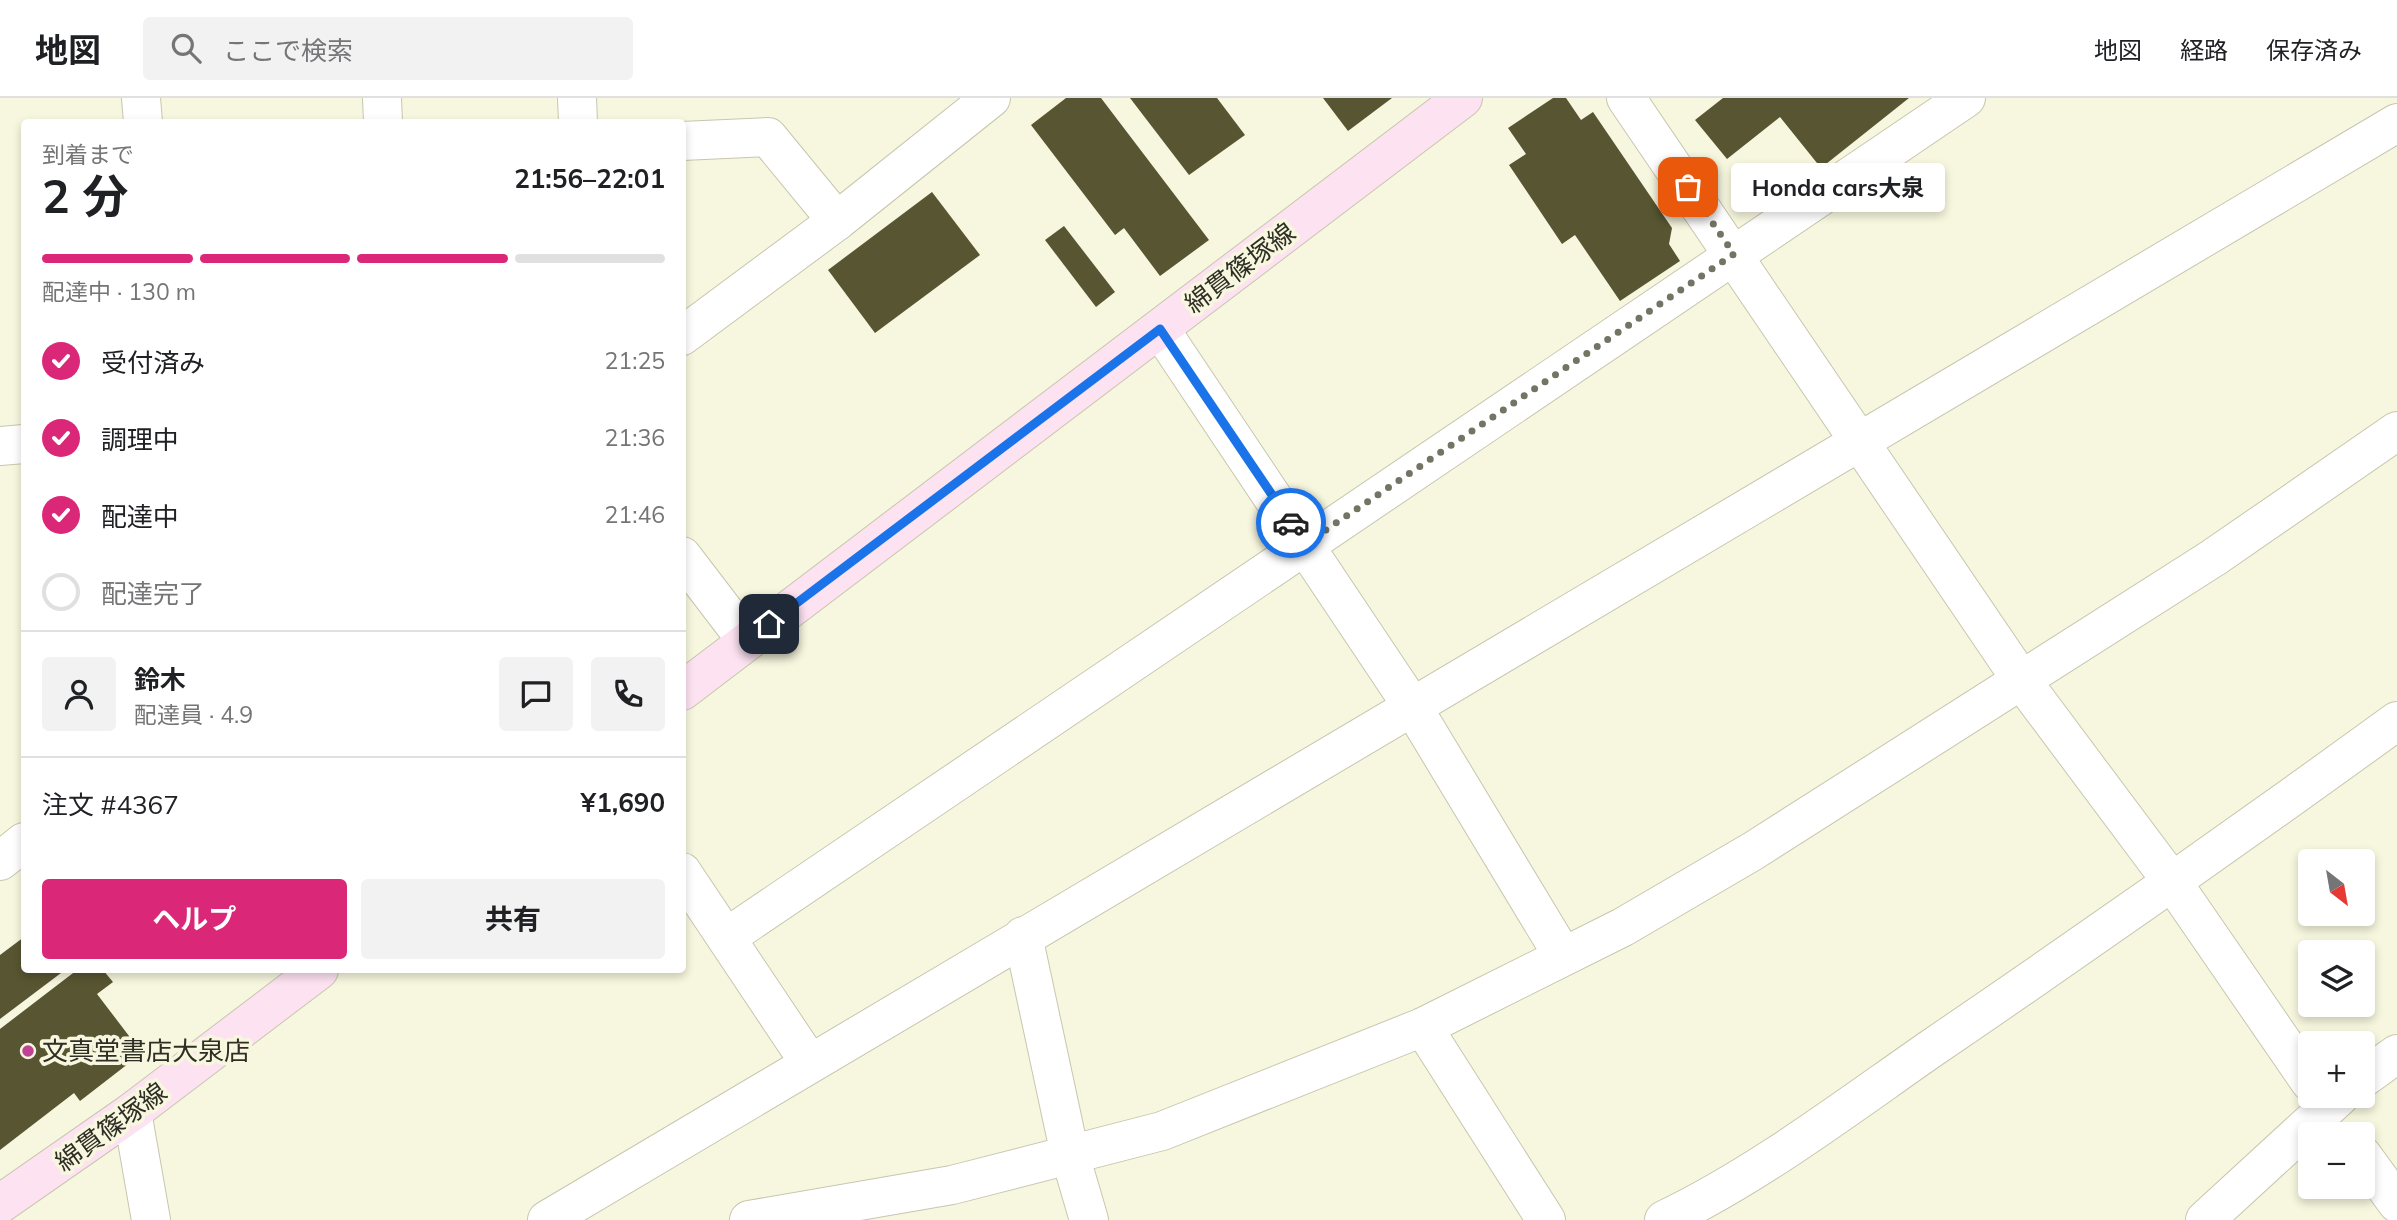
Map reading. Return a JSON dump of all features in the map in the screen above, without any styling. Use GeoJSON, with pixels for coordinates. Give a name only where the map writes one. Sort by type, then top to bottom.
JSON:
{"type":"FeatureCollection","features":[{"type":"Feature","properties":{"kind":"main road","name":"綿貫篠塚線"},"geometry":{"type":"LineString","coordinates":[[686,688],[1464,98]]}},
{"type":"Feature","properties":{"kind":"main road","name":"綿貫篠塚線"},"geometry":{"type":"LineString","coordinates":[[0,1204],[132,1112],[315,973]]}},
{"type":"Feature","properties":{"kind":"street"},"geometry":{"type":"LineString","coordinates":[[141,98],[143,119]]}},
{"type":"Feature","properties":{"kind":"street"},"geometry":{"type":"LineString","coordinates":[[382,98],[383,119]]}},
{"type":"Feature","properties":{"kind":"street"},"geometry":{"type":"LineString","coordinates":[[577,98],[578,119]]}},
{"type":"Feature","properties":{"kind":"street"},"geometry":{"type":"LineString","coordinates":[[686,333],[837,221],[991,98]]}},
{"type":"Feature","properties":{"kind":"street"},"geometry":{"type":"LineString","coordinates":[[1626,98],[2022,681],[2173,883],[2298,1060]]}},
{"type":"Feature","properties":{"kind":"street"},"geometry":{"type":"LineString","coordinates":[[727,937],[1966,98]]}},
{"type":"Feature","properties":{"kind":"street"},"geometry":{"type":"LineString","coordinates":[[547,1220],[809,1062],[2397,123]]}},
{"type":"Feature","properties":{"kind":"street"},"geometry":{"type":"LineString","coordinates":[[686,141],[768,136],[837,221]]}},
{"type":"Feature","properties":{"kind":"street"},"geometry":{"type":"LineString","coordinates":[[1160,329],[1412,706],[1563,956]]}},
{"type":"Feature","properties":{"kind":"street"},"geometry":{"type":"LineString","coordinates":[[749,1220],[952,1185],[1162,1131],[1423,1027],[1623,927],[1753,851],[2213,558],[2397,431]]}},
{"type":"Feature","properties":{"kind":"street"},"geometry":{"type":"LineString","coordinates":[[0,446],[21,444]]}},
{"type":"Feature","properties":{"kind":"street"},"geometry":{"type":"LineString","coordinates":[[686,561],[747,641]]}},
{"type":"Feature","properties":{"kind":"street"},"geometry":{"type":"LineString","coordinates":[[1664,1220],[1690,1208],[1809,1133],[2173,883],[2397,721]]}},
{"type":"Feature","properties":{"kind":"street"},"geometry":{"type":"LineString","coordinates":[[0,861],[21,844]]}},
{"type":"Feature","properties":{"kind":"street"},"geometry":{"type":"LineString","coordinates":[[686,878],[809,1062]]}},
{"type":"Feature","properties":{"kind":"street"},"geometry":{"type":"LineString","coordinates":[[1023,936],[1070,1155],[1089,1220]]}},
{"type":"Feature","properties":{"kind":"street"},"geometry":{"type":"LineString","coordinates":[[1423,1027],[1546,1220]]}},
{"type":"Feature","properties":{"kind":"street"},"geometry":{"type":"LineString","coordinates":[[2375,1070],[2397,1054]]}},
{"type":"Feature","properties":{"kind":"street"},"geometry":{"type":"LineString","coordinates":[[2205,1220],[2322,1108]]}},
{"type":"Feature","properties":{"kind":"street"},"geometry":{"type":"LineString","coordinates":[[132,1112],[151,1220]]}},
{"type":"Feature","properties":{"kind":"street"},"geometry":{"type":"LineString","coordinates":[[2375,1173],[2397,1203]]}},
{"type":"Feature","properties":{"kind":"building"},"geometry":{"type":"Polygon","coordinates":[[[1066,98],[1101,98],[1209,240],[1160,276],[1124,228],[1115,235],[1031,125],[1066,98]]]}},
{"type":"Feature","properties":{"kind":"building"},"geometry":{"type":"Polygon","coordinates":[[[1130,98],[1217,98],[1245,135],[1189,175],[1130,98]]]}},
{"type":"Feature","properties":{"kind":"building"},"geometry":{"type":"Polygon","coordinates":[[[1323,98],[1392,98],[1348,131],[1323,98]]]}},
{"type":"Feature","properties":{"kind":"building"},"geometry":{"type":"Polygon","coordinates":[[[1553,98],[1566,98],[1581,120],[1593,112],[1672,228],[1669,244],[1680,261],[1620,301],[1575,235],[1562,244],[1509,165],[1526,154],[1508,128],[1553,98]]]}},
{"type":"Feature","properties":{"kind":"building"},"geometry":{"type":"Polygon","coordinates":[[[1723,98],[1909,98],[1821,168],[1780,117],[1727,159],[1695,120],[1723,98]]]}},
{"type":"Feature","properties":{"kind":"building"},"geometry":{"type":"Polygon","coordinates":[[[932,192],[980,255],[875,333],[828,270],[932,192]]]}},
{"type":"Feature","properties":{"kind":"building"},"geometry":{"type":"Polygon","coordinates":[[[1064,226],[1115,292],[1096,307],[1045,240],[1064,226]]]}},
{"type":"Feature","properties":{"kind":"building"},"geometry":{"type":"Polygon","coordinates":[[[21,939],[21,973],[61,973],[0,1019],[0,955],[21,939]]]}},
{"type":"Feature","properties":{"kind":"building"},"geometry":{"type":"Polygon","coordinates":[[[73,973],[106,973],[113,982],[97,994],[142,1053],[80,1101],[74,1093],[0,1150],[0,1029],[73,973]]]}},
{"type":"Feature","properties":{"kind":"way so far"},"geometry":{"type":"LineString","coordinates":[[1291,523],[1305,544],[1734,254],[1688,187]]}},
{"type":"Feature","properties":{"kind":"place","name":"Honda cars大泉"},"geometry":{"type":"Point","coordinates":[1688,187]}},
{"type":"Feature","properties":{"kind":"place","name":"文真堂書店大泉店"},"geometry":{"type":"Point","coordinates":[28,1051]}},
{"type":"Feature","properties":{"kind":"route"},"geometry":{"type":"LineString","coordinates":[[769,624],[1160,329],[1291,523]]}}]}
